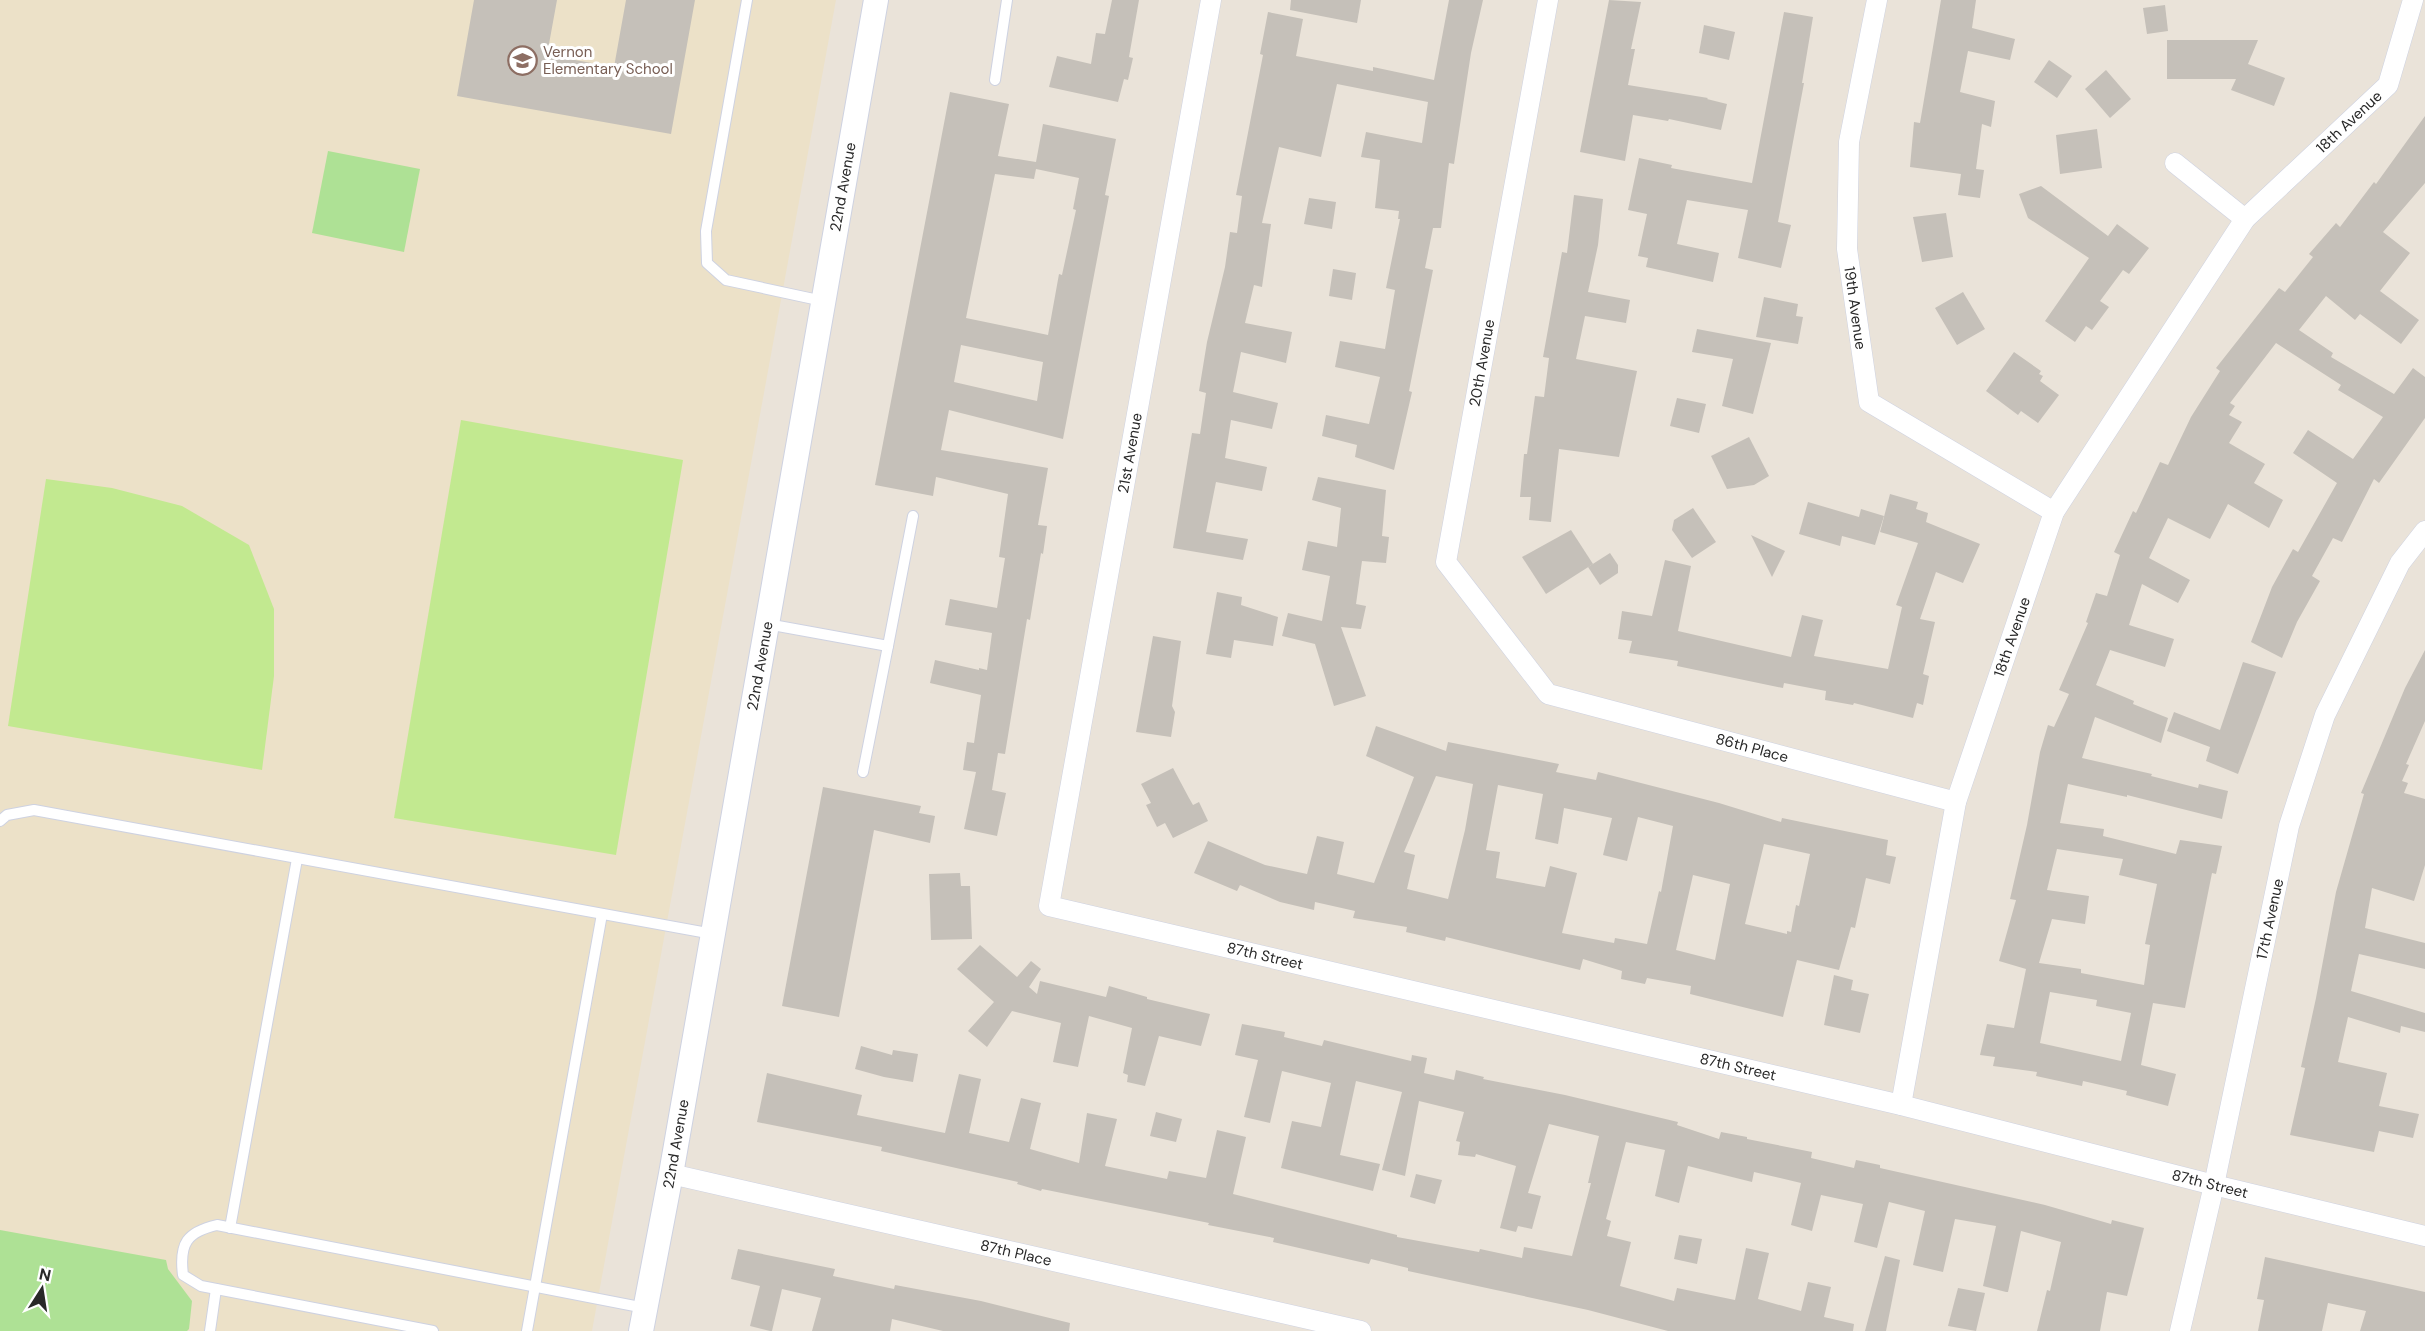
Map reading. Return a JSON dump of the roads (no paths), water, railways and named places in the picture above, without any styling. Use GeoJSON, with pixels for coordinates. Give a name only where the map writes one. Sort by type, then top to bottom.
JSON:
{"type":"FeatureCollection","features":[{"type":"Feature","properties":{"kind":"street","name":"22nd Avenue"},"geometry":{"type":"LineString","coordinates":[[643,1319],[671,1174],[876,0]]}},
{"type":"Feature","properties":{"kind":"street","name":"21st Avenue"},"geometry":{"type":"LineString","coordinates":[[1049,906],[1211,0]]}},
{"type":"Feature","properties":{"kind":"street","name":"20th Avenue"},"geometry":{"type":"LineString","coordinates":[[1548,0],[1446,562],[1548,694]]}},
{"type":"Feature","properties":{"kind":"street","name":"19th Avenue"},"geometry":{"type":"LineString","coordinates":[[1877,0],[1849,142],[1847,249],[1869,402],[2054,512]]}},
{"type":"Feature","properties":{"kind":"street","name":"18th Avenue"},"geometry":{"type":"LineString","coordinates":[[1901,1105],[1956,802],[2054,512],[2245,219],[2388,85],[2413,0]]}},
{"type":"Feature","properties":{"kind":"street"},"geometry":{"type":"LineString","coordinates":[[2175,163],[2245,219]]}},
{"type":"Feature","properties":{"kind":"street","name":"17th Avenue"},"geometry":{"type":"LineString","coordinates":[[2180,1331],[2214,1185],[2289,826],[2322,726],[2400,563],[2425,531]]}},
{"type":"Feature","properties":{"kind":"street","name":"86th Place"},"geometry":{"type":"LineString","coordinates":[[1548,694],[1956,802]]}},
{"type":"Feature","properties":{"kind":"street","name":"87th Street"},"geometry":{"type":"LineString","coordinates":[[1049,906],[1901,1105],[2425,1236]]}},
{"type":"Feature","properties":{"kind":"street","name":"87th Place"},"geometry":{"type":"LineString","coordinates":[[671,1174],[1361,1331]]}},
{"type":"Feature","properties":{"kind":"lane"},"geometry":{"type":"LineString","coordinates":[[747,0],[706,231],[707,262],[726,280],[823,301]]}},
{"type":"Feature","properties":{"kind":"lane"},"geometry":{"type":"LineString","coordinates":[[995,80],[1007,0]]}},
{"type":"Feature","properties":{"kind":"lane"},"geometry":{"type":"LineString","coordinates":[[863,772],[913,516]]}},
{"type":"Feature","properties":{"kind":"lane"},"geometry":{"type":"LineString","coordinates":[[767,624],[888,646]]}},
{"type":"Feature","properties":{"kind":"lane"},"geometry":{"type":"LineString","coordinates":[[0,821],[7,815],[34,810],[713,934]]}},
{"type":"Feature","properties":{"kind":"lane"},"geometry":{"type":"LineString","coordinates":[[230,1228],[297,859]]}},
{"type":"Feature","properties":{"kind":"lane"},"geometry":{"type":"LineString","coordinates":[[527,1331],[602,914]]}},
{"type":"Feature","properties":{"kind":"lane"},"geometry":{"type":"LineString","coordinates":[[433,1331],[201,1286],[183,1275],[181,1258],[186,1243],[198,1229],[218,1225],[536,1286],[643,1319]]}},
{"type":"Feature","properties":{"kind":"lane"},"geometry":{"type":"LineString","coordinates":[[210,1331],[216,1289]]}},
{"type":"Feature","properties":{"kind":"place","name":"Vernon Elementary School"},"geometry":{"type":"Point","coordinates":[522,61]}}]}
